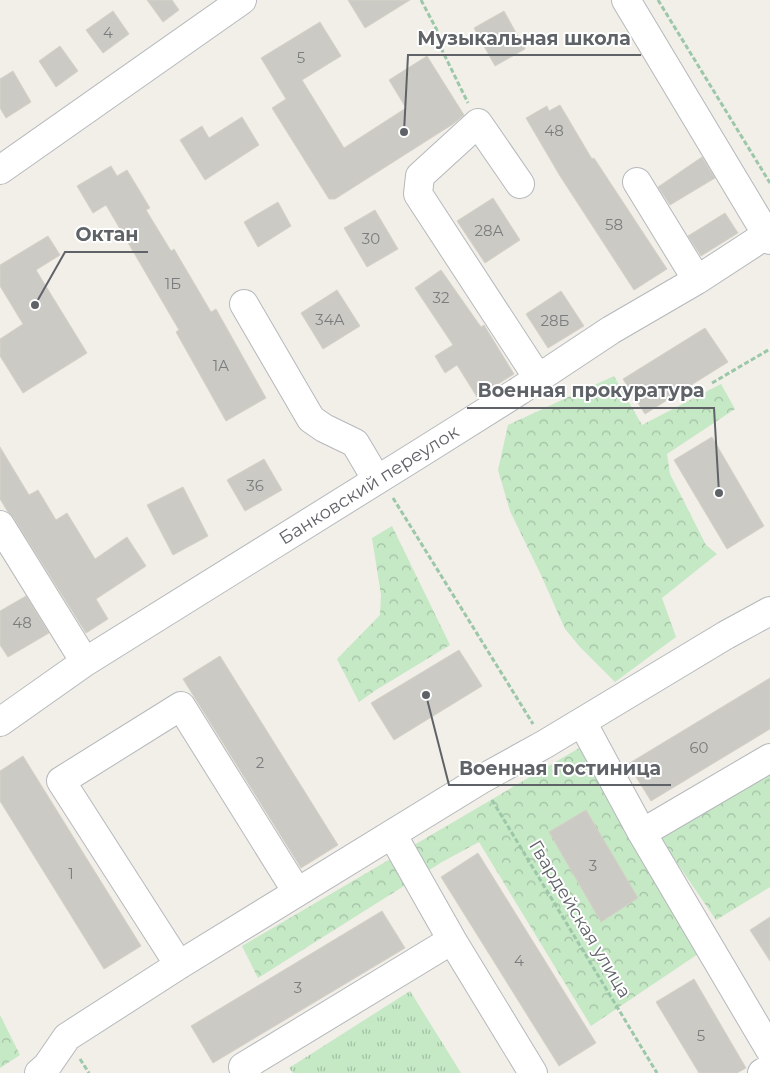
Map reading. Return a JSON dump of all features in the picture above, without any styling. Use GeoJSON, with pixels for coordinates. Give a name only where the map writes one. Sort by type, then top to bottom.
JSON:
{"type":"FeatureCollection","features":[{"type":"Feature","properties":{"kind":"street"},"geometry":{"type":"LineString","coordinates":[[0,170],[242,0]]}},
{"type":"Feature","properties":{"kind":"street"},"geometry":{"type":"LineString","coordinates":[[626,0],[768,238]]}},
{"type":"Feature","properties":{"kind":"street"},"geometry":{"type":"LineString","coordinates":[[520,184],[478,123],[420,176],[418,194],[538,378]]}},
{"type":"Feature","properties":{"kind":"street"},"geometry":{"type":"LineString","coordinates":[[638,182],[697,280]]}},
{"type":"Feature","properties":{"kind":"street","name":"Банковский переулок"},"geometry":{"type":"LineString","coordinates":[[0,722],[85,662],[379,479],[611,330],[768,238]]}},
{"type":"Feature","properties":{"kind":"street"},"geometry":{"type":"LineString","coordinates":[[244,304],[311,419],[324,428],[355,443],[379,479]]}},
{"type":"Feature","properties":{"kind":"street"},"geometry":{"type":"LineString","coordinates":[[0,526],[85,662]]}},
{"type":"Feature","properties":{"kind":"street"},"geometry":{"type":"LineString","coordinates":[[46,1071],[67,1038],[179,965],[480,780],[545,744],[726,635],[770,611]]}},
{"type":"Feature","properties":{"kind":"street"},"geometry":{"type":"LineString","coordinates":[[179,965],[61,781],[181,706],[297,892]]}},
{"type":"Feature","properties":{"kind":"street"},"geometry":{"type":"LineString","coordinates":[[582,722],[642,833],[770,1050]]}},
{"type":"Feature","properties":{"kind":"street"},"geometry":{"type":"LineString","coordinates":[[642,833],[770,758]]}},
{"type":"Feature","properties":{"kind":"street"},"geometry":{"type":"LineString","coordinates":[[392,834],[452,940],[533,1073]]}},
{"type":"Feature","properties":{"kind":"street"},"geometry":{"type":"LineString","coordinates":[[247,1073],[243,1067],[452,940]]}},
{"type":"Feature","properties":{"kind":"street"},"geometry":{"type":"LineString","coordinates":[[762,1073],[770,1068]]}},
{"type":"Feature","properties":{"kind":"path"},"geometry":{"type":"LineString","coordinates":[[421,0],[440,36],[442,50],[478,123]]}},
{"type":"Feature","properties":{"kind":"path"},"geometry":{"type":"LineString","coordinates":[[658,0],[770,183]]}},
{"type":"Feature","properties":{"kind":"path"},"geometry":{"type":"LineString","coordinates":[[712,383],[770,349]]}},
{"type":"Feature","properties":{"kind":"path"},"geometry":{"type":"LineString","coordinates":[[379,479],[545,744]]}},
{"type":"Feature","properties":{"kind":"path","name":"Гвардейская улица"},"geometry":{"type":"LineString","coordinates":[[480,780],[657,1073]]}},
{"type":"Feature","properties":{"kind":"green space"},"geometry":{"type":"Polygon","coordinates":[[[614,376],[642,425],[721,384],[735,409],[667,454],[670,474],[706,545],[717,554],[662,598],[676,637],[615,682],[565,629],[510,511],[498,470],[508,425],[614,376]]]}},
{"type":"Feature","properties":{"kind":"green space"},"geometry":{"type":"Polygon","coordinates":[[[392,526],[450,645],[359,702],[337,659],[380,615],[381,595],[372,538],[392,526]]]}},
{"type":"Feature","properties":{"kind":"green space"},"geometry":{"type":"Polygon","coordinates":[[[586,744],[698,954],[591,1026],[479,842],[442,862],[258,978],[242,946],[586,744]]]}},
{"type":"Feature","properties":{"kind":"green space"},"geometry":{"type":"Polygon","coordinates":[[[770,769],[770,887],[716,920],[660,838],[770,769]]]}},
{"type":"Feature","properties":{"kind":"green space"},"geometry":{"type":"Polygon","coordinates":[[[410,991],[461,1073],[293,1073],[289,1068],[410,991]]]}},
{"type":"Feature","properties":{"kind":"green space"},"geometry":{"type":"Polygon","coordinates":[[[0,1015],[20,1055],[0,1068],[0,1015]]]}},
{"type":"Feature","properties":{"kind":"building"},"geometry":{"type":"Polygon","coordinates":[[[147,0],[172,0],[179,10],[163,22],[147,0]]]}},
{"type":"Feature","properties":{"kind":"building"},"geometry":{"type":"Polygon","coordinates":[[[348,0],[410,0],[365,28],[348,0]]]}},
{"type":"Feature","properties":{"kind":"building"},"geometry":{"type":"Polygon","coordinates":[[[113,11],[129,34],[103,53],[86,30],[113,11]]]}},
{"type":"Feature","properties":{"kind":"building"},"geometry":{"type":"Polygon","coordinates":[[[504,11],[525,49],[495,66],[474,28],[504,11]]]}},
{"type":"Feature","properties":{"kind":"building"},"geometry":{"type":"Polygon","coordinates":[[[320,22],[341,56],[302,80],[344,148],[406,108],[389,80],[427,56],[464,115],[453,124],[335,199],[329,199],[272,108],[286,99],[261,58],[320,22]]]}},
{"type":"Feature","properties":{"kind":"building"},"geometry":{"type":"Polygon","coordinates":[[[60,46],[78,71],[56,87],[39,61],[60,46]]]}},
{"type":"Feature","properties":{"kind":"building"},"geometry":{"type":"Polygon","coordinates":[[[13,71],[31,102],[6,118],[0,108],[0,79],[13,71]]]}},
{"type":"Feature","properties":{"kind":"building"},"geometry":{"type":"Polygon","coordinates":[[[560,105],[592,159],[594,158],[667,269],[634,290],[560,176],[526,118],[547,106],[549,111],[560,105]]]}},
{"type":"Feature","properties":{"kind":"building"},"geometry":{"type":"Polygon","coordinates":[[[242,117],[259,145],[205,180],[180,140],[202,126],[209,138],[242,117]]]}},
{"type":"Feature","properties":{"kind":"building"},"geometry":{"type":"Polygon","coordinates":[[[702,157],[715,178],[670,205],[658,187],[702,157]]]}},
{"type":"Feature","properties":{"kind":"building"},"geometry":{"type":"Polygon","coordinates":[[[111,166],[117,176],[127,170],[150,208],[146,210],[171,251],[174,249],[211,312],[216,309],[266,398],[226,421],[176,332],[179,330],[106,205],[93,213],[77,186],[111,166]]]}},
{"type":"Feature","properties":{"kind":"building"},"geometry":{"type":"Polygon","coordinates":[[[493,198],[520,240],[485,263],[457,221],[493,198]]]}},
{"type":"Feature","properties":{"kind":"building"},"geometry":{"type":"Polygon","coordinates":[[[278,202],[291,226],[258,247],[244,222],[278,202]]]}},
{"type":"Feature","properties":{"kind":"building"},"geometry":{"type":"Polygon","coordinates":[[[375,210],[398,249],[367,267],[344,228],[375,210]]]}},
{"type":"Feature","properties":{"kind":"building"},"geometry":{"type":"Polygon","coordinates":[[[725,213],[738,233],[701,256],[688,236],[725,213]]]}},
{"type":"Feature","properties":{"kind":"building"},"geometry":{"type":"Polygon","coordinates":[[[48,236],[60,255],[36,270],[87,353],[23,393],[0,356],[0,339],[23,324],[0,286],[0,265],[48,236]]]}},
{"type":"Feature","properties":{"kind":"building"},"geometry":{"type":"Polygon","coordinates":[[[441,270],[481,327],[484,325],[514,374],[477,397],[457,365],[445,373],[435,356],[453,345],[415,288],[441,270]]]}},
{"type":"Feature","properties":{"kind":"building"},"geometry":{"type":"Polygon","coordinates":[[[337,290],[360,326],[323,349],[301,313],[337,290]]]}},
{"type":"Feature","properties":{"kind":"building"},"geometry":{"type":"Polygon","coordinates":[[[561,291],[584,326],[548,348],[526,314],[561,291]]]}},
{"type":"Feature","properties":{"kind":"building"},"geometry":{"type":"Polygon","coordinates":[[[705,328],[728,362],[645,414],[623,379],[705,328]]]}},
{"type":"Feature","properties":{"kind":"building"},"geometry":{"type":"Polygon","coordinates":[[[712,437],[764,526],[727,549],[674,460],[712,437]]]}},
{"type":"Feature","properties":{"kind":"building"},"geometry":{"type":"Polygon","coordinates":[[[0,447],[29,495],[38,490],[56,520],[67,513],[95,559],[127,537],[146,566],[96,599],[108,619],[86,633],[0,499],[0,447]]]}},
{"type":"Feature","properties":{"kind":"building"},"geometry":{"type":"Polygon","coordinates":[[[264,459],[282,490],[245,511],[227,480],[264,459]]]}},
{"type":"Feature","properties":{"kind":"building"},"geometry":{"type":"Polygon","coordinates":[[[183,487],[208,536],[173,555],[147,505],[183,487]]]}},
{"type":"Feature","properties":{"kind":"building"},"geometry":{"type":"Polygon","coordinates":[[[26,596],[49,633],[8,657],[0,645],[0,611],[26,596]]]}},
{"type":"Feature","properties":{"kind":"building"},"geometry":{"type":"Polygon","coordinates":[[[459,650],[482,686],[394,740],[371,703],[459,650]]]}},
{"type":"Feature","properties":{"kind":"building"},"geometry":{"type":"Polygon","coordinates":[[[220,656],[338,845],[301,868],[183,679],[220,656]]]}},
{"type":"Feature","properties":{"kind":"building"},"geometry":{"type":"Polygon","coordinates":[[[770,678],[770,729],[651,801],[628,764],[770,678]]]}},
{"type":"Feature","properties":{"kind":"building"},"geometry":{"type":"Polygon","coordinates":[[[23,756],[141,946],[104,969],[0,801],[0,771],[23,756]]]}},
{"type":"Feature","properties":{"kind":"building"},"geometry":{"type":"Polygon","coordinates":[[[586,810],[638,898],[601,922],[549,832],[586,810]]]}},
{"type":"Feature","properties":{"kind":"building"},"geometry":{"type":"Polygon","coordinates":[[[478,853],[596,1043],[559,1066],[441,877],[478,853]]]}},
{"type":"Feature","properties":{"kind":"building"},"geometry":{"type":"Polygon","coordinates":[[[382,911],[405,948],[213,1063],[191,1026],[382,911]]]}},
{"type":"Feature","properties":{"kind":"building"},"geometry":{"type":"Polygon","coordinates":[[[770,917],[770,961],[750,930],[770,917]]]}},
{"type":"Feature","properties":{"kind":"building"},"geometry":{"type":"Polygon","coordinates":[[[694,979],[746,1068],[737,1073],[699,1073],[656,1002],[694,979]]]}},
{"type":"Feature","properties":{"kind":"place","name":"Музыкальная школа"},"geometry":{"type":"Point","coordinates":[404,132]}},
{"type":"Feature","properties":{"kind":"place","name":"Октан"},"geometry":{"type":"Point","coordinates":[35,305]}},
{"type":"Feature","properties":{"kind":"place","name":"Военная прокуратура"},"geometry":{"type":"Point","coordinates":[719,493]}},
{"type":"Feature","properties":{"kind":"place","name":"Военная гостиница"},"geometry":{"type":"Point","coordinates":[426,695]}}]}
